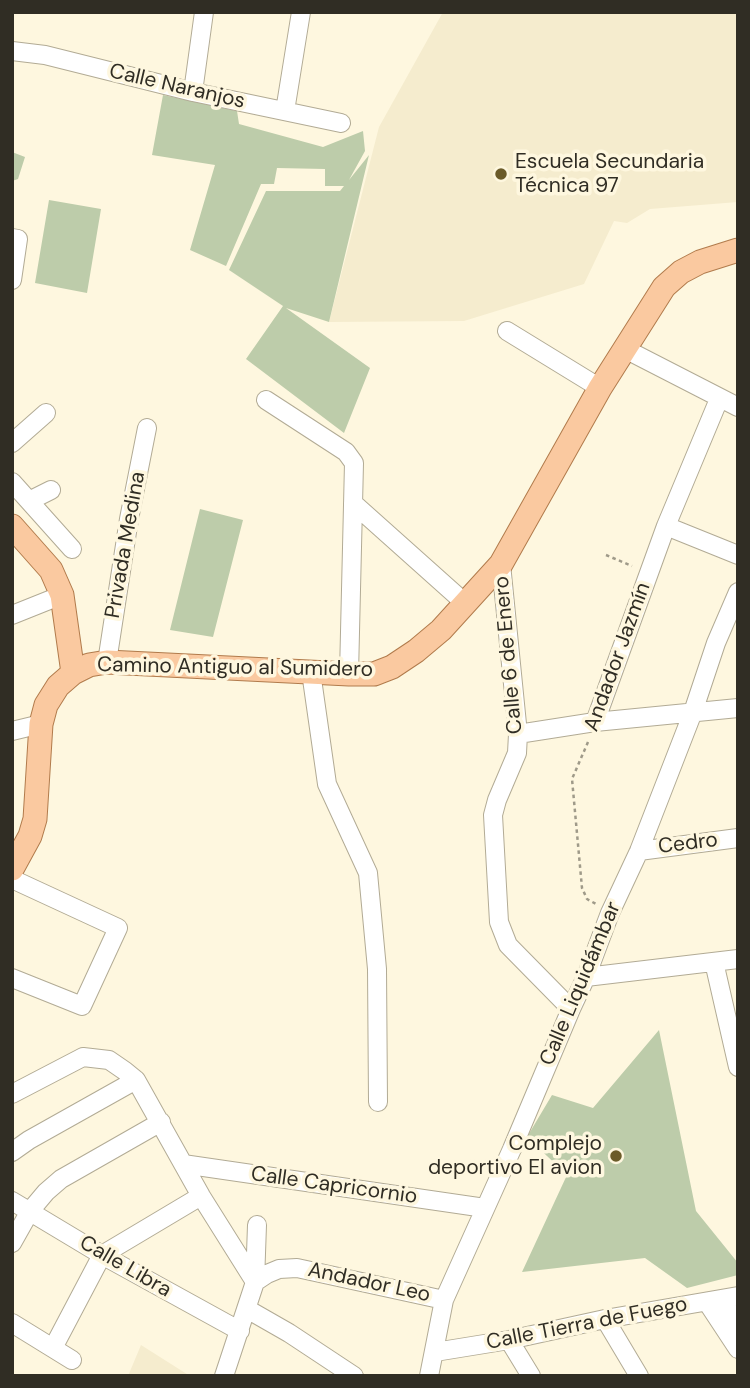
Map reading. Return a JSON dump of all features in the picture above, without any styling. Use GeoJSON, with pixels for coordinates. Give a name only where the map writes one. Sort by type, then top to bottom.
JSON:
{"type":"FeatureCollection","features":[{"type":"Feature","properties":{"kind":"main road","name":"Camino Antiguo al Sumidero"},"geometry":{"type":"LineString","coordinates":[[12,869],[30,836],[35,819],[41,724],[47,705],[58,686],[73,673],[89,665],[107,662],[349,674],[374,674],[392,667],[416,651],[466,604],[501,564],[600,388],[664,287],[681,272],[700,262],[738,250]]}},
{"type":"Feature","properties":{"kind":"main road"},"geometry":{"type":"LineString","coordinates":[[12,526],[51,570],[62,596],[73,673]]}},
{"type":"Feature","properties":{"kind":"street"},"geometry":{"type":"LineString","coordinates":[[193,92],[204,12]]}},
{"type":"Feature","properties":{"kind":"street"},"geometry":{"type":"LineString","coordinates":[[285,111],[302,12]]}},
{"type":"Feature","properties":{"kind":"street","name":"Calle Naranjos"},"geometry":{"type":"LineString","coordinates":[[12,51],[45,55],[193,92],[341,123]]}},
{"type":"Feature","properties":{"kind":"street"},"geometry":{"type":"LineString","coordinates":[[12,238],[18,239],[12,280]]}},
{"type":"Feature","properties":{"kind":"street"},"geometry":{"type":"LineString","coordinates":[[507,331],[600,388]]}},
{"type":"Feature","properties":{"kind":"street"},"geometry":{"type":"LineString","coordinates":[[625,349],[738,407]]}},
{"type":"Feature","properties":{"kind":"street","name":"Andador Jazmín"},"geometry":{"type":"LineString","coordinates":[[595,722],[666,526],[719,399]]}},
{"type":"Feature","properties":{"kind":"street"},"geometry":{"type":"LineString","coordinates":[[266,400],[346,452],[354,463],[349,674]]}},
{"type":"Feature","properties":{"kind":"street"},"geometry":{"type":"LineString","coordinates":[[12,443],[46,413]]}},
{"type":"Feature","properties":{"kind":"street","name":"Privada Medina"},"geometry":{"type":"LineString","coordinates":[[107,662],[129,519],[147,428]]}},
{"type":"Feature","properties":{"kind":"street"},"geometry":{"type":"LineString","coordinates":[[12,482],[72,549]]}},
{"type":"Feature","properties":{"kind":"street"},"geometry":{"type":"LineString","coordinates":[[29,501],[51,489]]}},
{"type":"Feature","properties":{"kind":"street"},"geometry":{"type":"LineString","coordinates":[[353,503],[466,604]]}},
{"type":"Feature","properties":{"kind":"street"},"geometry":{"type":"LineString","coordinates":[[666,526],[738,555]]}},
{"type":"Feature","properties":{"kind":"street","name":"Calle 6 de Enero"},"geometry":{"type":"LineString","coordinates":[[501,564],[518,734],[517,753],[497,800],[494,815],[499,922],[508,944],[571,1009]]}},
{"type":"Feature","properties":{"kind":"street","name":"Calle Liquidámbar"},"geometry":{"type":"LineString","coordinates":[[429,1376],[444,1300],[586,977],[610,912],[639,851],[693,712],[716,643],[738,592]]}},
{"type":"Feature","properties":{"kind":"street"},"geometry":{"type":"LineString","coordinates":[[12,615],[62,596]]}},
{"type":"Feature","properties":{"kind":"street"},"geometry":{"type":"LineString","coordinates":[[312,672],[327,784],[368,873],[377,969],[379,1102]]}},
{"type":"Feature","properties":{"kind":"street"},"geometry":{"type":"LineString","coordinates":[[518,734],[595,722],[738,708]]}},
{"type":"Feature","properties":{"kind":"street"},"geometry":{"type":"LineString","coordinates":[[12,731],[41,724]]}},
{"type":"Feature","properties":{"kind":"street","name":"Cedro"},"geometry":{"type":"LineString","coordinates":[[639,851],[738,838]]}},
{"type":"Feature","properties":{"kind":"street"},"geometry":{"type":"LineString","coordinates":[[12,879],[118,928],[82,1006],[12,978]]}},
{"type":"Feature","properties":{"kind":"street"},"geometry":{"type":"LineString","coordinates":[[586,977],[738,959]]}},
{"type":"Feature","properties":{"kind":"street"},"geometry":{"type":"LineString","coordinates":[[715,962],[738,1067]]}},
{"type":"Feature","properties":{"kind":"street"},"geometry":{"type":"LineString","coordinates":[[12,1094],[83,1057],[108,1060],[136,1080],[162,1122],[201,1196],[255,1282]]}},
{"type":"Feature","properties":{"kind":"street"},"geometry":{"type":"LineString","coordinates":[[12,1152],[136,1080]]}},
{"type":"Feature","properties":{"kind":"street"},"geometry":{"type":"LineString","coordinates":[[12,1243],[30,1211],[61,1179],[162,1122]]}},
{"type":"Feature","properties":{"kind":"street","name":"Calle Capricornio"},"geometry":{"type":"LineString","coordinates":[[183,1164],[485,1208]]}},
{"type":"Feature","properties":{"kind":"street"},"geometry":{"type":"LineString","coordinates":[[53,1348],[102,1255],[201,1196]]}},
{"type":"Feature","properties":{"kind":"street","name":"Calle Libra"},"geometry":{"type":"LineString","coordinates":[[12,1201],[102,1255],[240,1331]]}},
{"type":"Feature","properties":{"kind":"street"},"geometry":{"type":"LineString","coordinates":[[224,1376],[255,1282],[257,1225]]}},
{"type":"Feature","properties":{"kind":"street","name":"Andador Leo"},"geometry":{"type":"LineString","coordinates":[[255,1282],[267,1273],[297,1268],[444,1300]]}},
{"type":"Feature","properties":{"kind":"street"},"geometry":{"type":"LineString","coordinates":[[722,1299],[738,1324]]}},
{"type":"Feature","properties":{"kind":"street"},"geometry":{"type":"LineString","coordinates":[[722,1299],[738,1349]]}},
{"type":"Feature","properties":{"kind":"street","name":"Calle Tierra de Fuego"},"geometry":{"type":"LineString","coordinates":[[435,1352],[722,1299]]}},
{"type":"Feature","properties":{"kind":"street"},"geometry":{"type":"LineString","coordinates":[[247,1309],[354,1376]]}},
{"type":"Feature","properties":{"kind":"street"},"geometry":{"type":"LineString","coordinates":[[605,1319],[639,1376]]}},
{"type":"Feature","properties":{"kind":"street"},"geometry":{"type":"LineString","coordinates":[[12,1323],[72,1360]]}},
{"type":"Feature","properties":{"kind":"street"},"geometry":{"type":"LineString","coordinates":[[509,1340],[531,1376]]}},
{"type":"Feature","properties":{"kind":"path"},"geometry":{"type":"LineString","coordinates":[[606,555],[649,573]]}},
{"type":"Feature","properties":{"kind":"path","name":"Andador Jazmín"},"geometry":{"type":"LineString","coordinates":[[595,722],[572,779],[582,888],[587,899],[610,912]]}},
{"type":"Feature","properties":{"kind":"shaded area","name":"Escuela Secundaria Técnica 97"},"geometry":{"type":"Polygon","coordinates":[[[443,12],[738,12],[738,202],[650,209],[627,223],[614,221],[584,284],[464,321],[329,322],[379,127],[443,12]]]}},
{"type":"Feature","properties":{"kind":"shaded area"},"geometry":{"type":"Polygon","coordinates":[[[141,1345],[190,1376],[128,1376],[141,1345]]]}},
{"type":"Feature","properties":{"kind":"green space"},"geometry":{"type":"Polygon","coordinates":[[[163,95],[237,111],[239,124],[323,147],[363,131],[365,151],[349,180],[369,155],[329,322],[286,308],[370,368],[344,433],[246,359],[283,306],[229,270],[266,191],[340,191],[344,186],[325,186],[325,169],[277,168],[274,184],[261,184],[226,266],[190,250],[215,165],[152,155],[163,95]]]}},
{"type":"Feature","properties":{"kind":"green space"},"geometry":{"type":"Polygon","coordinates":[[[12,152],[25,157],[18,179],[12,181],[12,152]]]}},
{"type":"Feature","properties":{"kind":"green space"},"geometry":{"type":"Polygon","coordinates":[[[49,200],[101,209],[87,293],[35,283],[49,200]]]}},
{"type":"Feature","properties":{"kind":"green space"},"geometry":{"type":"Polygon","coordinates":[[[200,509],[243,520],[213,637],[170,630],[200,509]]]}},
{"type":"Feature","properties":{"kind":"green space","name":"Complejo deportivo El avion"},"geometry":{"type":"Polygon","coordinates":[[[659,1030],[696,1211],[738,1263],[738,1275],[687,1288],[645,1258],[522,1272],[567,1175],[527,1137],[552,1095],[593,1108],[659,1030]]]}},
{"type":"Feature","properties":{"kind":"place","name":"Escuela Secundaria Técnica 97"},"geometry":{"type":"Point","coordinates":[501,174]}},
{"type":"Feature","properties":{"kind":"place","name":"Complejo deportivo El avion"},"geometry":{"type":"Point","coordinates":[616,1156]}}]}
